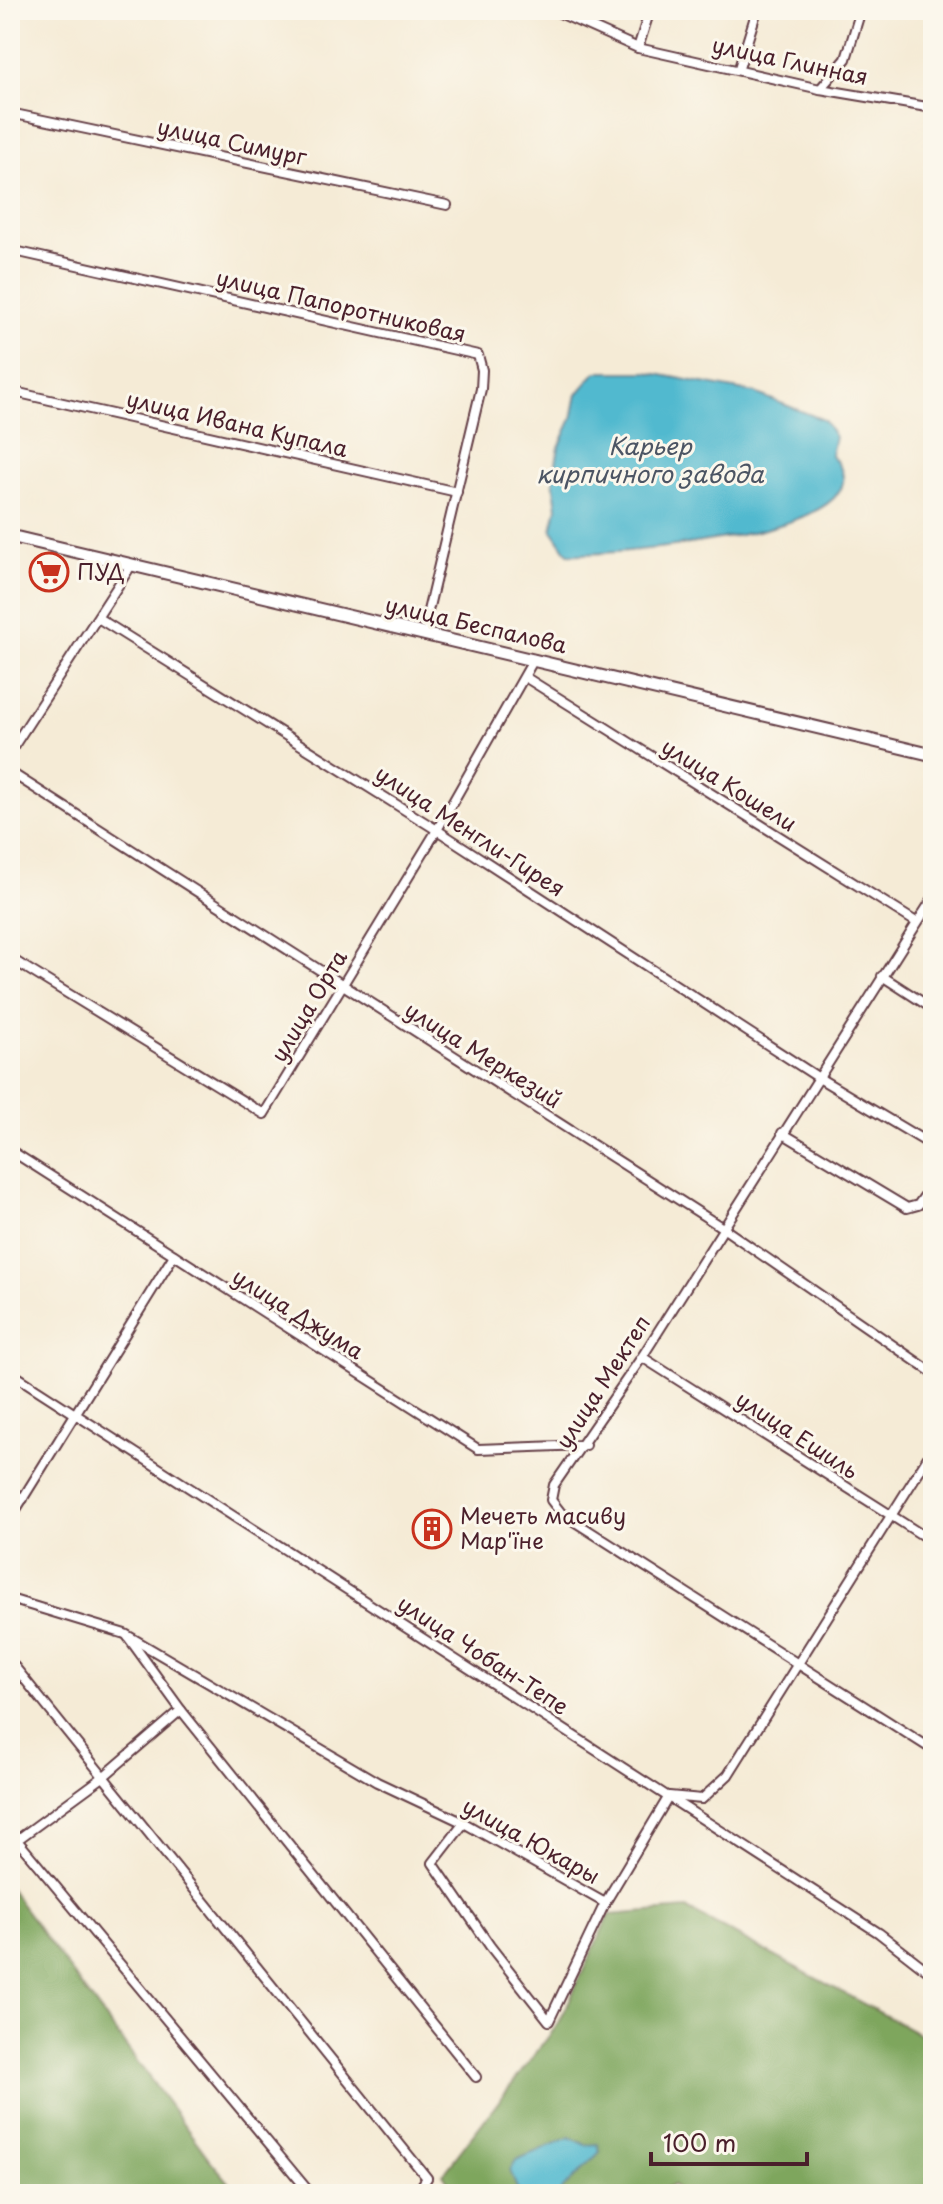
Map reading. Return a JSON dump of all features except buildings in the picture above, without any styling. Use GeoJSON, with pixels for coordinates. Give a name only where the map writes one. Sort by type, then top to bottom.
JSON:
{"type":"FeatureCollection","features":[{"type":"Feature","properties":{"kind":"main road","name":"улица Беспалова"},"geometry":{"type":"LineString","coordinates":[[10,536],[933,755]]}},
{"type":"Feature","properties":{"kind":"street","name":"улица Глинная"},"geometry":{"type":"LineString","coordinates":[[553,10],[638,48],[739,68],[820,89],[933,108]]}},
{"type":"Feature","properties":{"kind":"street"},"geometry":{"type":"LineString","coordinates":[[638,48],[650,10]]}},
{"type":"Feature","properties":{"kind":"street"},"geometry":{"type":"LineString","coordinates":[[739,68],[757,10]]}},
{"type":"Feature","properties":{"kind":"street"},"geometry":{"type":"LineString","coordinates":[[820,89],[846,59],[861,10]]}},
{"type":"Feature","properties":{"kind":"street","name":"улица Симург"},"geometry":{"type":"LineString","coordinates":[[10,113],[447,205]]}},
{"type":"Feature","properties":{"kind":"street","name":"улица Папоротниковая"},"geometry":{"type":"LineString","coordinates":[[10,250],[478,355],[482,370],[481,389],[428,611],[427,635]]}},
{"type":"Feature","properties":{"kind":"street","name":"улица Ивана Купала"},"geometry":{"type":"LineString","coordinates":[[10,391],[457,492]]}},
{"type":"Feature","properties":{"kind":"street"},"geometry":{"type":"LineString","coordinates":[[10,752],[132,564]]}},
{"type":"Feature","properties":{"kind":"street","name":"улица Менгли-Гирея"},"geometry":{"type":"LineString","coordinates":[[98,618],[437,830],[819,1078],[933,1146]]}},
{"type":"Feature","properties":{"kind":"street","name":"улица Орта"},"geometry":{"type":"LineString","coordinates":[[10,958],[264,1114],[437,830],[534,659]]}},
{"type":"Feature","properties":{"kind":"street","name":"улица Кошели"},"geometry":{"type":"LineString","coordinates":[[525,677],[916,922]]}},
{"type":"Feature","properties":{"kind":"street","name":"улица Меркезий"},"geometry":{"type":"LineString","coordinates":[[10,772],[723,1228],[933,1373]]}},
{"type":"Feature","properties":{"kind":"street","name":"улица Мектеп"},"geometry":{"type":"LineString","coordinates":[[933,898],[642,1357],[585,1445],[554,1485],[551,1500],[561,1513],[933,1750]]}},
{"type":"Feature","properties":{"kind":"street"},"geometry":{"type":"LineString","coordinates":[[882,976],[933,1009]]}},
{"type":"Feature","properties":{"kind":"street"},"geometry":{"type":"LineString","coordinates":[[782,1133],[907,1208],[918,1205],[933,1184]]}},
{"type":"Feature","properties":{"kind":"street","name":"улица Джума"},"geometry":{"type":"LineString","coordinates":[[10,1150],[478,1449],[585,1445]]}},
{"type":"Feature","properties":{"kind":"street"},"geometry":{"type":"LineString","coordinates":[[10,1519],[174,1255]]}},
{"type":"Feature","properties":{"kind":"street","name":"улица Ешиль"},"geometry":{"type":"LineString","coordinates":[[642,1357],[933,1542]]}},
{"type":"Feature","properties":{"kind":"street","name":"улица Чобан-Тепе"},"geometry":{"type":"LineString","coordinates":[[10,1372],[879,1933],[933,1975]]}},
{"type":"Feature","properties":{"kind":"street"},"geometry":{"type":"LineString","coordinates":[[669,1796],[702,1799],[728,1775],[933,1449]]}},
{"type":"Feature","properties":{"kind":"street"},"geometry":{"type":"LineString","coordinates":[[10,1491],[23,1499]]}},
{"type":"Feature","properties":{"kind":"street","name":"улица Юкары"},"geometry":{"type":"LineString","coordinates":[[10,1599],[125,1634],[377,1782],[464,1823],[605,1903],[669,1796]]}},
{"type":"Feature","properties":{"kind":"street"},"geometry":{"type":"LineString","coordinates":[[125,1634],[181,1710],[476,2077]]}},
{"type":"Feature","properties":{"kind":"street"},"geometry":{"type":"LineString","coordinates":[[10,1661],[427,2178],[416,2194]]}},
{"type":"Feature","properties":{"kind":"street"},"geometry":{"type":"LineString","coordinates":[[181,1710],[103,1777],[17,1840],[311,2194]]}},
{"type":"Feature","properties":{"kind":"street"},"geometry":{"type":"LineString","coordinates":[[464,1823],[433,1863],[490,1946],[549,2021],[605,1903]]}},
{"type":"Feature","properties":{"kind":"green space"},"geometry":{"type":"Polygon","coordinates":[[[10,1889],[210,2160],[239,2194],[10,2194],[10,1889]]]}},
{"type":"Feature","properties":{"kind":"green space"},"geometry":{"type":"Polygon","coordinates":[[[687,1909],[933,2041],[933,2194],[683,2194],[674,2185],[648,2194],[456,2194],[443,2174],[559,2023],[609,1915],[687,1909]]]}},
{"type":"Feature","properties":{"kind":"water","name":"Карьер кирпичного завода"},"geometry":{"type":"Polygon","coordinates":[[[596,372],[646,372],[755,393],[824,420],[835,437],[831,455],[843,482],[827,504],[791,521],[742,534],[636,550],[568,554],[552,530],[557,508],[553,479],[559,447],[572,419],[577,394],[596,372]]]}},
{"type":"Feature","properties":{"kind":"water"},"geometry":{"type":"Polygon","coordinates":[[[570,2137],[586,2145],[598,2144],[600,2152],[558,2194],[519,2194],[510,2170],[516,2160],[570,2137]]]}},
{"type":"Feature","properties":{"kind":"place","name":"ПУД"},"geometry":{"type":"Point","coordinates":[49,572]}},
{"type":"Feature","properties":{"kind":"place","name":"Мечеть масиву Мар'їне"},"geometry":{"type":"Point","coordinates":[432,1529]}}]}
